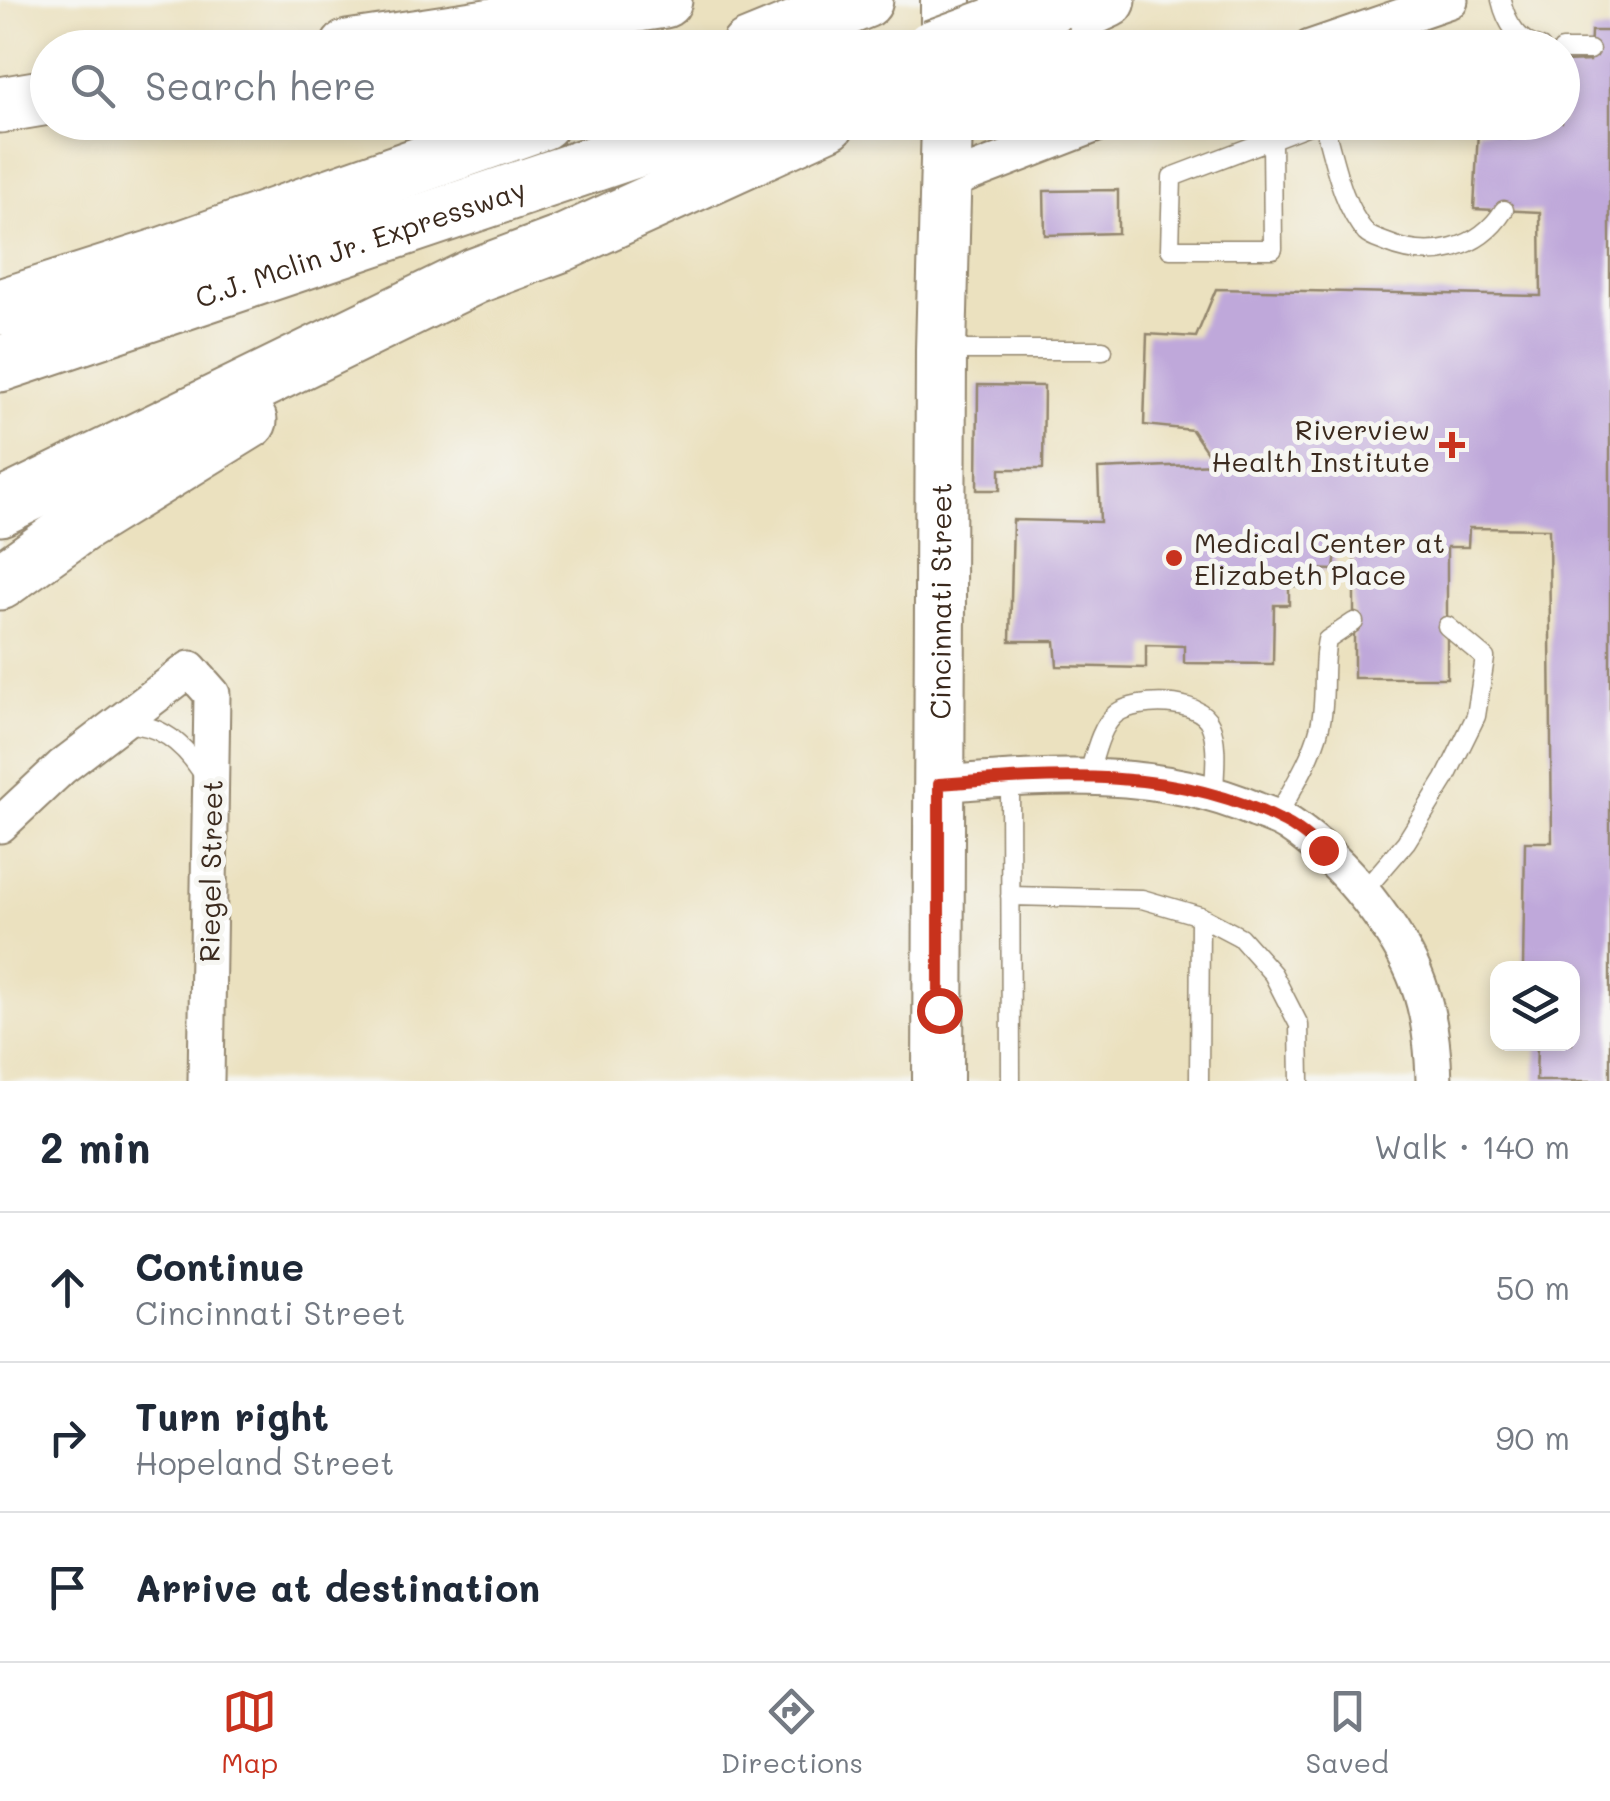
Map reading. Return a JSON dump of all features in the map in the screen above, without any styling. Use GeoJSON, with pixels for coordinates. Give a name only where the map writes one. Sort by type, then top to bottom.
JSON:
{"type":"FeatureCollection","features":[{"type":"Feature","properties":{"kind":"highway"},"geometry":{"type":"LineString","coordinates":[[466,30],[664,0]]}},
{"type":"Feature","properties":{"kind":"highway"},"geometry":{"type":"LineString","coordinates":[[791,30],[858,2]]}},
{"type":"Feature","properties":{"kind":"highway"},"geometry":{"type":"LineString","coordinates":[[993,30],[1074,6]]}},
{"type":"Feature","properties":{"kind":"highway"},"geometry":{"type":"LineString","coordinates":[[1035,30],[1074,6]]}},
{"type":"Feature","properties":{"kind":"highway"},"geometry":{"type":"LineString","coordinates":[[0,83],[30,81]]}},
{"type":"Feature","properties":{"kind":"highway"},"geometry":{"type":"LineString","coordinates":[[0,105],[30,100]]}},
{"type":"Feature","properties":{"kind":"highway","name":"C.J. Mclin Jr. Expressway"},"geometry":{"type":"LineString","coordinates":[[0,308],[491,140]]}},
{"type":"Feature","properties":{"kind":"highway","name":"C.J. Mclin Jr. Expressway"},"geometry":{"type":"LineString","coordinates":[[0,364],[665,140]]}},
{"type":"Feature","properties":{"kind":"highway"},"geometry":{"type":"LineString","coordinates":[[0,508],[475,276],[562,244],[789,140]]}},
{"type":"Feature","properties":{"kind":"highway"},"geometry":{"type":"LineString","coordinates":[[0,582],[80,525],[235,429],[562,244]]}},
{"type":"Feature","properties":{"kind":"street"},"geometry":{"type":"LineString","coordinates":[[946,0],[946,30]]}},
{"type":"Feature","properties":{"kind":"street"},"geometry":{"type":"LineString","coordinates":[[1361,30],[1450,0]]}},
{"type":"Feature","properties":{"kind":"street","name":"Cincinnati Street"},"geometry":{"type":"LineString","coordinates":[[938,1081],[941,350],[946,140]]}},
{"type":"Feature","properties":{"kind":"street"},"geometry":{"type":"LineString","coordinates":[[947,182],[1056,140]]}},
{"type":"Feature","properties":{"kind":"street","name":"Riegel Street"},"geometry":{"type":"LineString","coordinates":[[114,724],[190,669],[212,694],[206,1081]]}},
{"type":"Feature","properties":{"kind":"street"},"geometry":{"type":"LineString","coordinates":[[0,825],[114,724]]}},
{"type":"Feature","properties":{"kind":"street"},"geometry":{"type":"LineString","coordinates":[[939,784],[1088,777],[1162,783],[1214,795],[1288,823],[1323,850],[1391,928],[1420,980],[1434,1053],[1434,1081]]}},
{"type":"Feature","properties":{"kind":"lane"},"geometry":{"type":"LineString","coordinates":[[1501,0],[1514,30]]}},
{"type":"Feature","properties":{"kind":"lane"},"geometry":{"type":"LineString","coordinates":[[1580,50],[1590,50]]}},
{"type":"Feature","properties":{"kind":"lane"},"geometry":{"type":"LineString","coordinates":[[1272,140],[1273,249],[1170,249],[1172,177],[1272,140]]}},
{"type":"Feature","properties":{"kind":"lane"},"geometry":{"type":"LineString","coordinates":[[1326,140],[1345,194],[1368,235],[1404,250],[1454,251],[1492,229],[1504,210]]}},
{"type":"Feature","properties":{"kind":"lane"},"geometry":{"type":"LineString","coordinates":[[941,350],[1103,350]]}},
{"type":"Feature","properties":{"kind":"lane"},"geometry":{"type":"LineString","coordinates":[[1276,818],[1308,762],[1320,725],[1322,664],[1328,640],[1354,622]]}},
{"type":"Feature","properties":{"kind":"lane"},"geometry":{"type":"LineString","coordinates":[[1363,892],[1406,842],[1446,779],[1476,716],[1485,658],[1447,626]]}},
{"type":"Feature","properties":{"kind":"lane"},"geometry":{"type":"LineString","coordinates":[[1088,777],[1104,729],[1115,714],[1137,706],[1172,705],[1198,710],[1210,722],[1214,795]]}},
{"type":"Feature","properties":{"kind":"lane"},"geometry":{"type":"LineString","coordinates":[[114,724],[154,728],[178,741],[211,788]]}},
{"type":"Feature","properties":{"kind":"lane"},"geometry":{"type":"LineString","coordinates":[[1010,779],[1011,1081]]}},
{"type":"Feature","properties":{"kind":"lane"},"geometry":{"type":"LineString","coordinates":[[1010,896],[1142,899],[1200,916],[1240,937],[1274,974],[1300,1026],[1300,1081]]}},
{"type":"Feature","properties":{"kind":"lane"},"geometry":{"type":"LineString","coordinates":[[1199,1081],[1200,916]]}},
{"type":"Feature","properties":{"kind":"building","name":"Medical Center at Elizabeth Place"},"geometry":{"type":"Polygon","coordinates":[[[1591,31],[1610,31],[1610,1081],[1536,1081],[1537,1051],[1580,1051],[1580,961],[1523,961],[1525,842],[1552,842],[1549,529],[1469,528],[1468,547],[1447,547],[1447,678],[1354,678],[1354,543],[1337,543],[1334,570],[1311,569],[1311,586],[1289,586],[1289,605],[1274,605],[1273,664],[1184,663],[1184,646],[1146,645],[1146,668],[1057,666],[1055,641],[1010,641],[1013,520],[1100,522],[1098,469],[1215,464],[1192,430],[1144,425],[1147,334],[1196,337],[1216,289],[1541,296],[1540,212],[1474,209],[1477,140],[1580,140],[1580,61],[1590,61],[1591,31]]]}},
{"type":"Feature","properties":{"kind":"building"},"geometry":{"type":"Polygon","coordinates":[[[1118,190],[1118,233],[1045,235],[1044,191],[1118,190]]]}},
{"type":"Feature","properties":{"kind":"building"},"geometry":{"type":"Polygon","coordinates":[[[978,385],[1044,386],[1043,469],[1000,469],[1000,490],[977,490],[978,385]]]}},
{"type":"Feature","properties":{"kind":"place","name":"Riverview Health Institute"},"geometry":{"type":"Point","coordinates":[1452,445]}},
{"type":"Feature","properties":{"kind":"place","name":"Medical Center at Elizabeth Place"},"geometry":{"type":"Point","coordinates":[1174,558]}},
{"type":"Feature","properties":{"kind":"route"},"geometry":{"type":"LineString","coordinates":[[939,1010],[939,784],[1115,777],[1177,785],[1237,801],[1288,823],[1323,850]]}}]}
